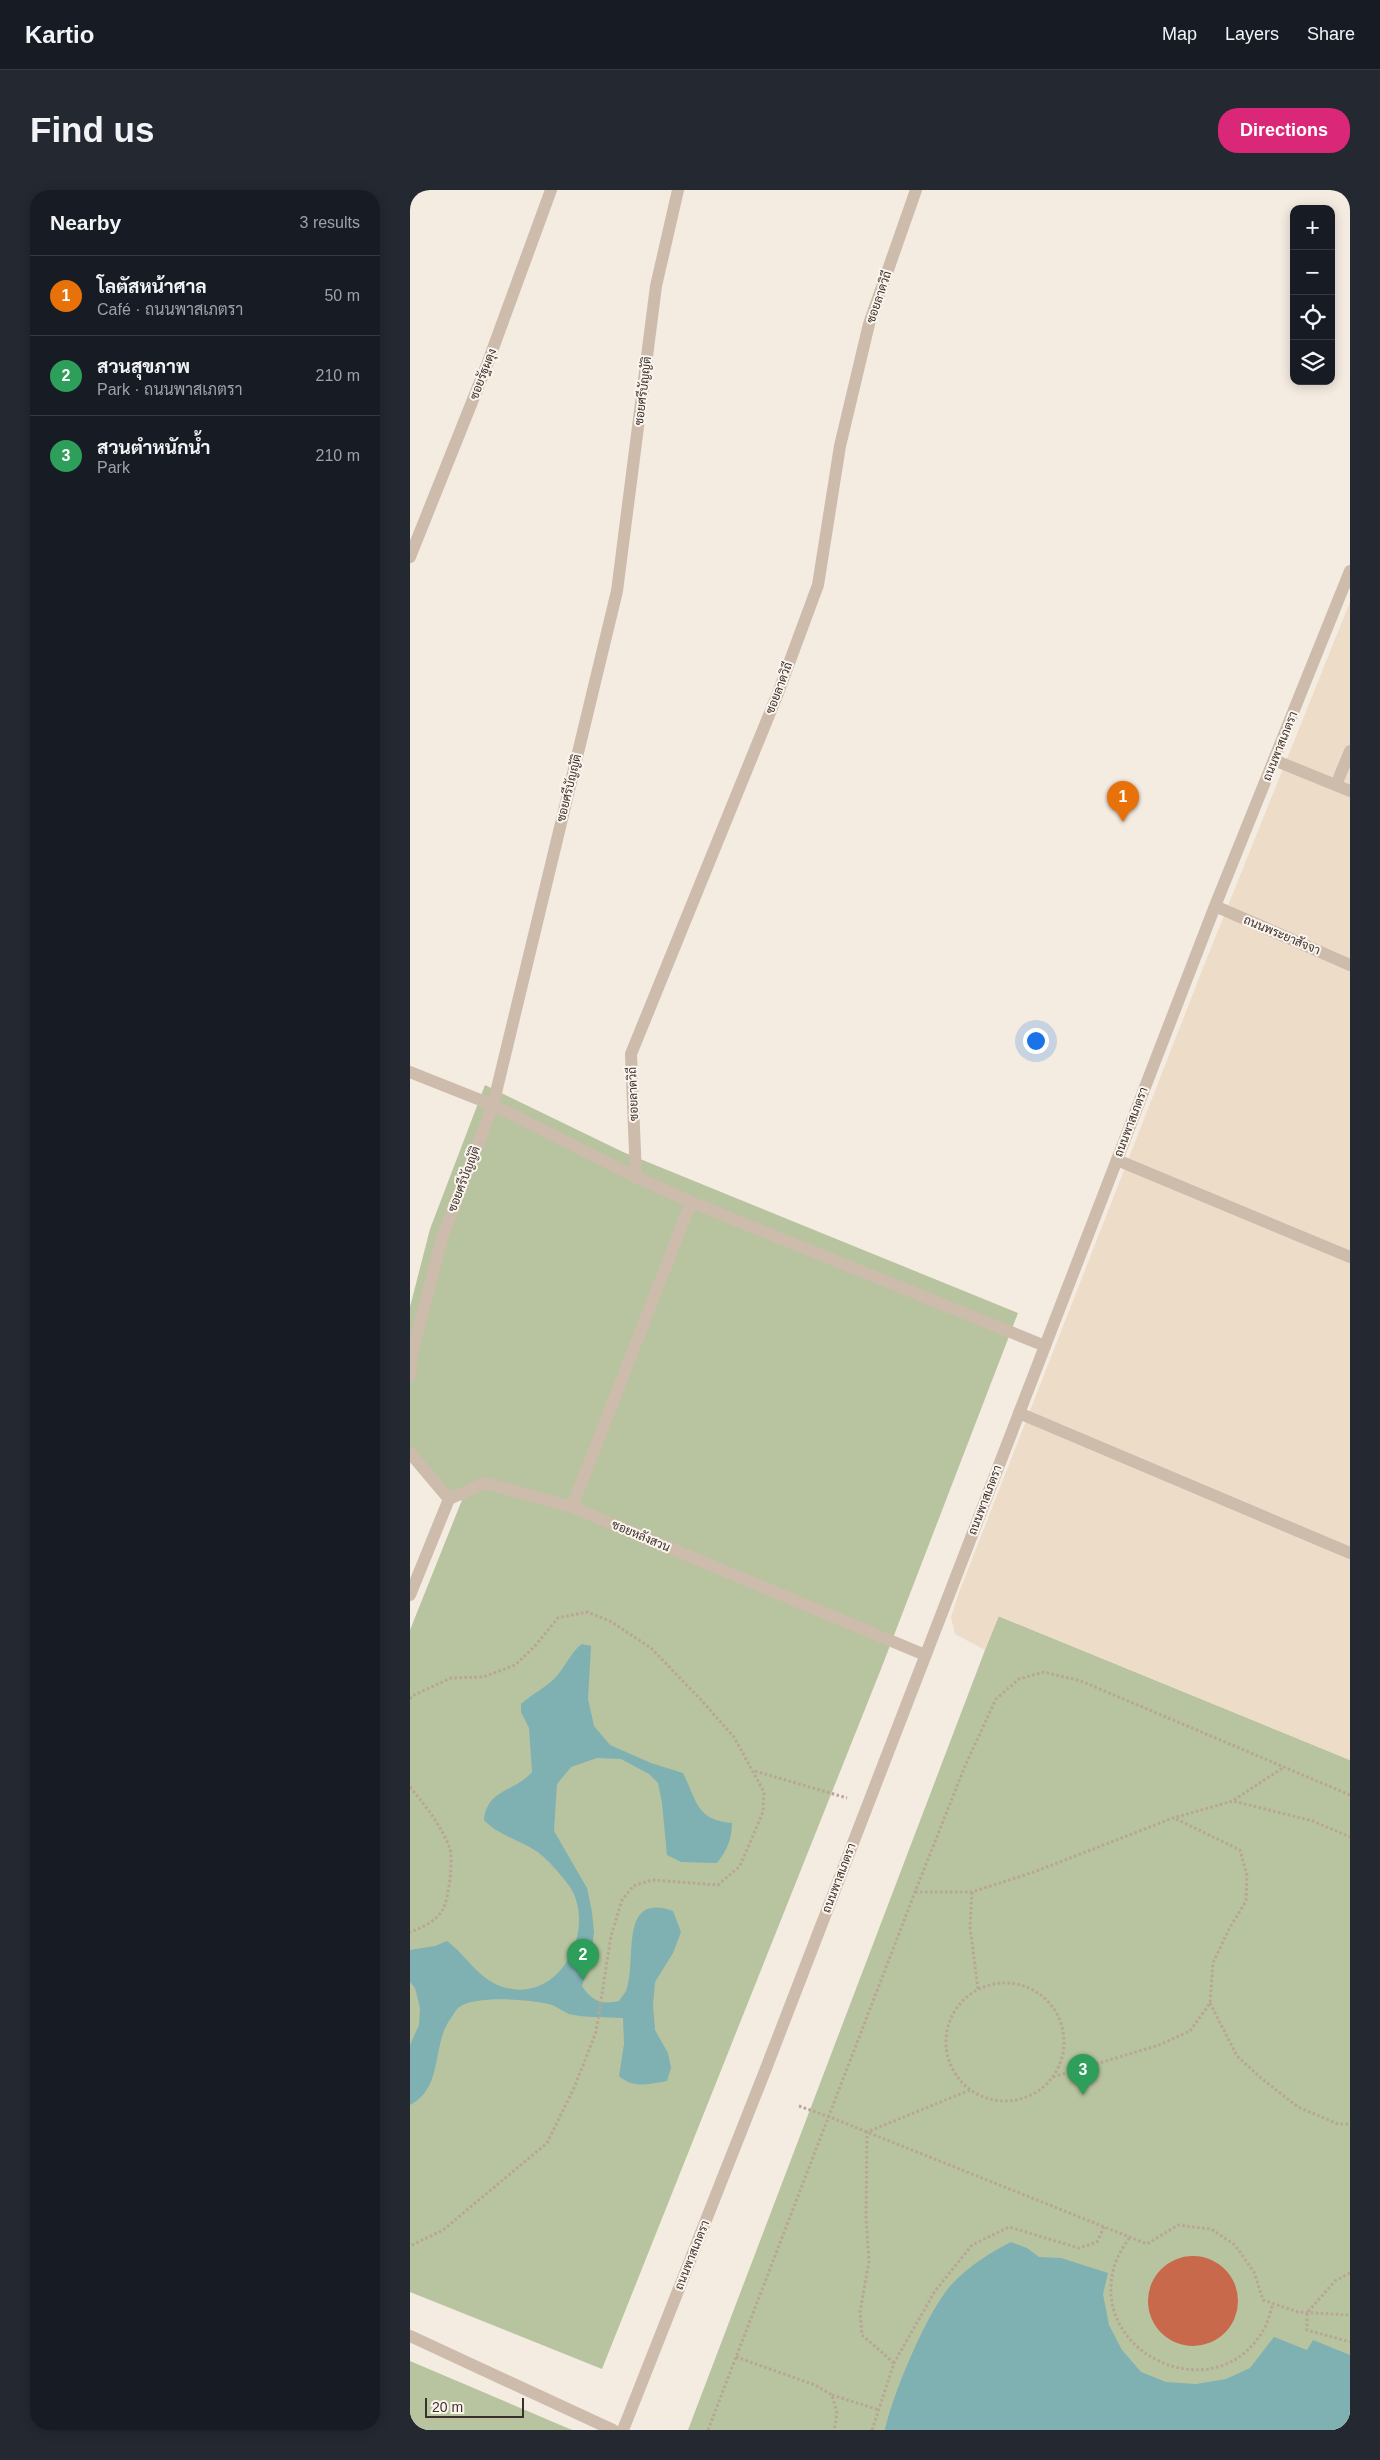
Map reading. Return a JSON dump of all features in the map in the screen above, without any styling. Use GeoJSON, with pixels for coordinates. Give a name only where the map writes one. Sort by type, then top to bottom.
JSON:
{"type":"FeatureCollection","features":[{"type":"Feature","properties":{"kind":"street","name":"ซอยรัฐผดุง"},"geometry":{"type":"LineString","coordinates":[[410,557],[488,362],[551,190]]}},
{"type":"Feature","properties":{"kind":"street","name":"ซอยศรีบัญญัติ"},"geometry":{"type":"LineString","coordinates":[[410,1376],[412,1353],[443,1235],[493,1105],[617,590],[656,286],[678,190]]}},
{"type":"Feature","properties":{"kind":"street","name":"ซอยลาดวิถี"},"geometry":{"type":"LineString","coordinates":[[636,1177],[631,1054],[778,692],[818,585],[840,446],[869,324],[916,190]]}},
{"type":"Feature","properties":{"kind":"street","name":"ถนนพาสเภตรา"},"geometry":{"type":"LineString","coordinates":[[623,2430],[868,1804],[1214,906],[1350,571]]}},
{"type":"Feature","properties":{"kind":"street"},"geometry":{"type":"LineString","coordinates":[[1336,785],[1350,751]]}},
{"type":"Feature","properties":{"kind":"street"},"geometry":{"type":"LineString","coordinates":[[1274,760],[1350,791]]}},
{"type":"Feature","properties":{"kind":"street","name":"ถนนพระยาสัจจา"},"geometry":{"type":"LineString","coordinates":[[1214,906],[1350,965]]}},
{"type":"Feature","properties":{"kind":"street"},"geometry":{"type":"LineString","coordinates":[[410,1072],[493,1105],[636,1177],[691,1202],[1045,1346]]}},
{"type":"Feature","properties":{"kind":"street"},"geometry":{"type":"LineString","coordinates":[[1117,1160],[1350,1257]]}},
{"type":"Feature","properties":{"kind":"street"},"geometry":{"type":"LineString","coordinates":[[572,1507],[691,1202]]}},
{"type":"Feature","properties":{"kind":"street"},"geometry":{"type":"LineString","coordinates":[[1019,1413],[1350,1553]]}},
{"type":"Feature","properties":{"kind":"street"},"geometry":{"type":"LineString","coordinates":[[410,1453],[449,1499],[410,1595]]}},
{"type":"Feature","properties":{"kind":"street","name":"ซอยหลังสวน"},"geometry":{"type":"LineString","coordinates":[[449,1499],[484,1483],[572,1507],[925,1655]]}},
{"type":"Feature","properties":{"kind":"street"},"geometry":{"type":"LineString","coordinates":[[410,2336],[614,2430]]}},
{"type":"Feature","properties":{"kind":"path"},"geometry":{"type":"LineString","coordinates":[[410,1700],[412,1696],[451,1678],[483,1677],[514,1665],[534,1647],[558,1618],[586,1612],[610,1621],[651,1648],[734,1737],[764,1792],[763,1812],[740,1866],[718,1885],[652,1880],[633,1886],[622,1900],[611,1936],[596,2032],[574,2088],[547,2143],[443,2230],[410,2246]]}},
{"type":"Feature","properties":{"kind":"path"},"geometry":{"type":"LineString","coordinates":[[708,2430],[914,1892],[965,1766],[996,1699],[1019,1678],[1044,1672],[1080,1681],[1350,1796]]}},
{"type":"Feature","properties":{"kind":"path"},"geometry":{"type":"LineString","coordinates":[[914,1892],[972,1892],[1034,1872],[1173,1818],[1233,1800],[1284,1767]]}},
{"type":"Feature","properties":{"kind":"path"},"geometry":{"type":"LineString","coordinates":[[754,1771],[868,1804]]}},
{"type":"Feature","properties":{"kind":"path"},"geometry":{"type":"LineString","coordinates":[[410,1787],[428,1809],[450,1847],[450,1877],[442,1911],[420,1929],[410,1932]]}},
{"type":"Feature","properties":{"kind":"path"},"geometry":{"type":"LineString","coordinates":[[1233,1800],[1313,1821],[1350,1837]]}},
{"type":"Feature","properties":{"kind":"path"},"geometry":{"type":"LineString","coordinates":[[1053,2077],[1159,2044],[1190,2031],[1210,2003],[1214,1963],[1229,1929],[1246,1901],[1247,1876],[1240,1850],[1173,1818]]}},
{"type":"Feature","properties":{"kind":"path"},"geometry":{"type":"LineString","coordinates":[[972,1892],[970,1926],[978,1989]]}},
{"type":"Feature","properties":{"kind":"path"},"geometry":{"type":"LineString","coordinates":[[996,1982],[1016,1983],[1035,1990],[1050,2002],[1060,2020],[1064,2039],[1062,2059],[1053,2077],[1040,2090],[1024,2098],[1005,2101],[987,2098],[970,2090],[957,2076],[948,2058],[946,2038],[950,2018],[962,2001],[978,1989],[996,1982]]}},
{"type":"Feature","properties":{"kind":"path"},"geometry":{"type":"LineString","coordinates":[[1210,2003],[1237,2056],[1261,2078],[1298,2107],[1338,2124],[1350,2124]]}},
{"type":"Feature","properties":{"kind":"path"},"geometry":{"type":"LineString","coordinates":[[867,2132],[970,2090]]}},
{"type":"Feature","properties":{"kind":"path"},"geometry":{"type":"LineString","coordinates":[[799,2106],[1147,2244],[1178,2225],[1211,2229],[1236,2245],[1254,2272],[1263,2300],[1307,2313],[1350,2315]]}},
{"type":"Feature","properties":{"kind":"path"},"geometry":{"type":"LineString","coordinates":[[867,2132],[866,2218],[869,2261],[860,2312],[862,2336],[894,2363]]}},
{"type":"Feature","properties":{"kind":"path"},"geometry":{"type":"LineString","coordinates":[[872,2430],[894,2363],[935,2292],[972,2245],[1009,2227],[1079,2248],[1097,2242],[1104,2227]]}},
{"type":"Feature","properties":{"kind":"path"},"geometry":{"type":"LineString","coordinates":[[1129,2238],[1116,2261],[1111,2288],[1116,2314],[1128,2338],[1147,2357],[1172,2368],[1198,2371],[1224,2365],[1247,2350],[1264,2329],[1273,2304]]}},
{"type":"Feature","properties":{"kind":"path"},"geometry":{"type":"LineString","coordinates":[[1350,2273],[1335,2281],[1307,2313],[1307,2330],[1350,2342]]}},
{"type":"Feature","properties":{"kind":"path"},"geometry":{"type":"LineString","coordinates":[[736,2357],[815,2385],[832,2395],[879,2410]]}},
{"type":"Feature","properties":{"kind":"path"},"geometry":{"type":"LineString","coordinates":[[832,2395],[837,2413],[834,2430]]}},
{"type":"Feature","properties":{"kind":"green space"},"geometry":{"type":"Polygon","coordinates":[[[485,1085],[623,1152],[1018,1313],[881,1669],[602,2369],[410,2292],[410,1630],[462,1500],[437,1492],[410,1460],[410,1307],[430,1229],[485,1085]]]}},
{"type":"Feature","properties":{"kind":"green space"},"geometry":{"type":"Polygon","coordinates":[[[998,1616],[1350,1760],[1350,2430],[688,2430],[998,1616]]]}},
{"type":"Feature","properties":{"kind":"green space"},"geometry":{"type":"Polygon","coordinates":[[[410,2361],[572,2430],[410,2430],[410,2361]]]}},
{"type":"Feature","properties":{"kind":"shaded area"},"geometry":{"type":"Polygon","coordinates":[[[1350,602],[1350,1760],[999,1616],[985,1650],[955,1634],[951,1617],[1205,963],[1350,602]]]}},
{"type":"Feature","properties":{"kind":"water"},"geometry":{"type":"Polygon","coordinates":[[[582,1644],[591,1646],[588,1699],[594,1726],[610,1745],[651,1763],[683,1773],[695,1800],[704,1813],[711,1818],[732,1823],[728,1844],[724,1854],[717,1863],[681,1862],[667,1855],[658,1783],[649,1774],[621,1759],[597,1758],[571,1767],[557,1784],[554,1831],[587,1888],[592,1912],[594,1932],[591,1959],[582,1986],[589,1995],[602,2002],[619,2001],[626,1991],[629,1979],[633,1933],[637,1920],[644,1911],[655,1908],[673,1911],[681,1932],[673,1953],[655,1982],[653,2005],[655,2030],[668,2053],[671,2068],[667,2081],[636,2084],[630,2083],[619,2076],[624,2044],[623,2018],[576,2015],[567,2013],[552,2005],[532,2001],[504,1999],[476,2001],[458,2008],[449,2021],[440,2043],[436,2066],[428,2088],[420,2098],[410,2105],[410,2045],[419,2025],[420,2008],[415,1988],[410,1982],[410,1950],[435,1946],[447,1941],[494,1984],[522,1990],[539,1986],[554,1977],[566,1964],[574,1948],[579,1912],[574,1894],[568,1884],[540,1854],[496,1830],[484,1820],[490,1802],[496,1796],[518,1784],[532,1772],[529,1728],[521,1712],[521,1704],[553,1680],[582,1644]]]}},
{"type":"Feature","properties":{"kind":"water"},"geometry":{"type":"Polygon","coordinates":[[[1011,2242],[1027,2248],[1039,2257],[1061,2258],[1108,2273],[1103,2294],[1109,2325],[1122,2350],[1141,2372],[1166,2382],[1196,2384],[1226,2379],[1250,2368],[1274,2337],[1307,2350],[1313,2340],[1350,2355],[1350,2430],[885,2430],[895,2396],[912,2354],[942,2297],[952,2284],[972,2266],[987,2255],[1011,2242]]]}},
{"type":"Feature","properties":{"kind":"building"},"geometry":{"type":"Polygon","coordinates":[[[1193,2256],[1210,2259],[1225,2269],[1235,2284],[1238,2301],[1235,2318],[1225,2333],[1210,2343],[1193,2346],[1176,2343],[1161,2333],[1151,2318],[1148,2301],[1151,2284],[1161,2269],[1176,2259],[1193,2256]]]}},
{"type":"Feature","properties":{"kind":"place","name":"โลตัสหน้าศาล"},"geometry":{"type":"Point","coordinates":[1123,822]}},
{"type":"Feature","properties":{"kind":"place","name":"สวนสุขภาพ"},"geometry":{"type":"Point","coordinates":[583,1980]}},
{"type":"Feature","properties":{"kind":"place","name":"สวนตำหนักน้ำ"},"geometry":{"type":"Point","coordinates":[1083,2095]}}]}
